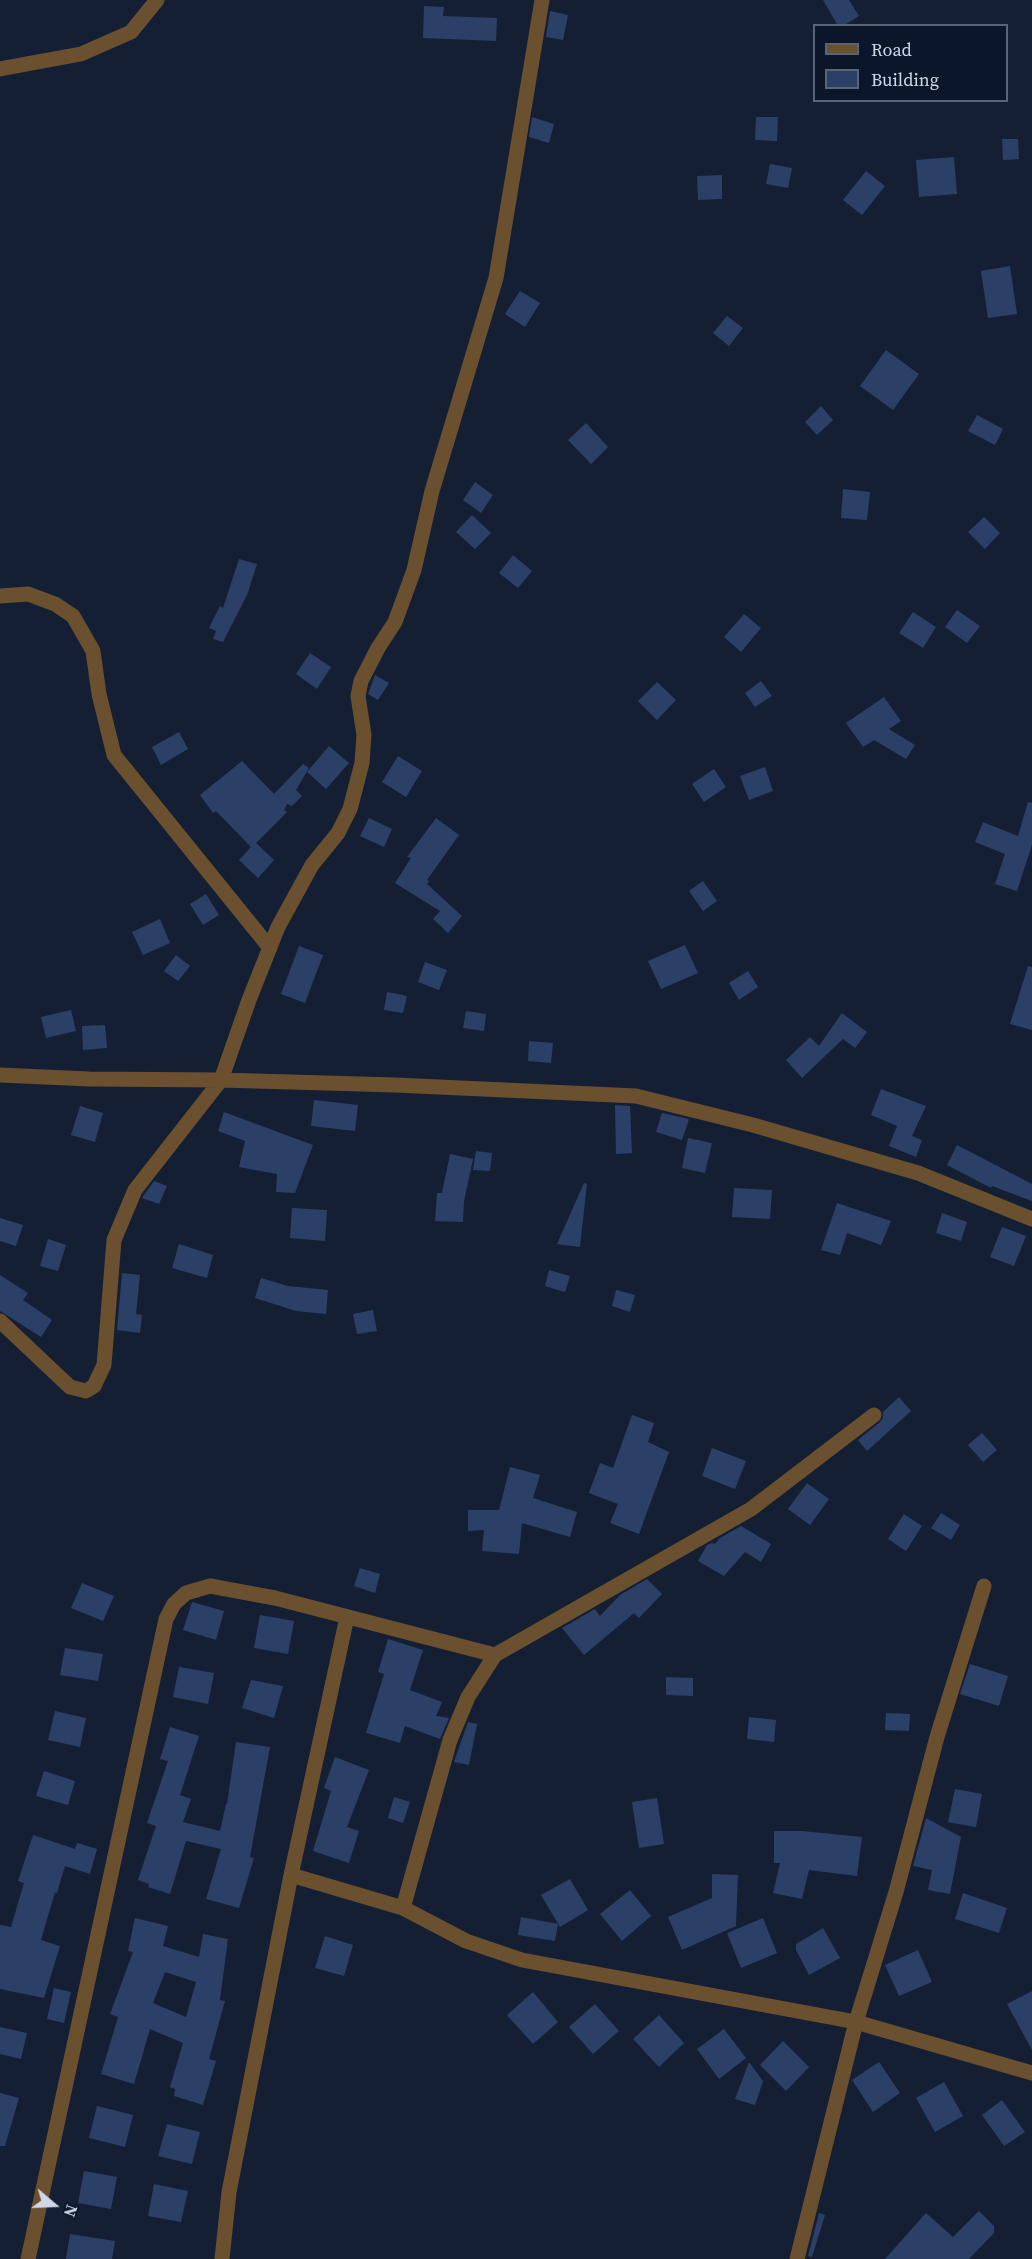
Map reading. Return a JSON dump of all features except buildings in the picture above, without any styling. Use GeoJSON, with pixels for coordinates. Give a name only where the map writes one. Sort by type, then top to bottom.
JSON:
{"type":"FeatureCollection","features":[{"type":"Feature","properties":{"kind":"street"},"geometry":{"type":"LineString","coordinates":[[0,69],[81,54],[131,32],[157,0]]}},
{"type":"Feature","properties":{"kind":"street"},"geometry":{"type":"LineString","coordinates":[[0,1321],[70,1387],[86,1391],[94,1386],[104,1365],[114,1240],[135,1190],[221,1080],[278,927],[312,865],[338,833],[350,809],[362,763],[364,735],[358,696],[361,681],[395,622],[414,570],[432,491],[496,278],[542,0]]}},
{"type":"Feature","properties":{"kind":"street"},"geometry":{"type":"LineString","coordinates":[[0,596],[28,594],[55,604],[73,616],[93,651],[99,694],[114,755],[270,948]]}},
{"type":"Feature","properties":{"kind":"street"},"geometry":{"type":"LineString","coordinates":[[0,1075],[395,1085],[636,1096],[753,1125],[918,1173],[1032,1219]]}},
{"type":"Feature","properties":{"kind":"street"},"geometry":{"type":"LineString","coordinates":[[403,1908],[450,1740],[468,1697],[495,1655],[751,1509],[874,1415]]}},
{"type":"Feature","properties":{"kind":"street"},"geometry":{"type":"LineString","coordinates":[[28,2259],[166,1618],[174,1604],[186,1593],[210,1586],[275,1598],[495,1655]]}},
{"type":"Feature","properties":{"kind":"street"},"geometry":{"type":"LineString","coordinates":[[797,2259],[856,2022],[896,1892],[937,1737],[984,1586]]}},
{"type":"Feature","properties":{"kind":"street"},"geometry":{"type":"LineString","coordinates":[[222,2259],[229,2192],[291,1875],[347,1617]]}},
{"type":"Feature","properties":{"kind":"street"},"geometry":{"type":"LineString","coordinates":[[291,1875],[403,1908],[466,1941],[522,1960],[856,2022],[1032,2073]]}}]}
